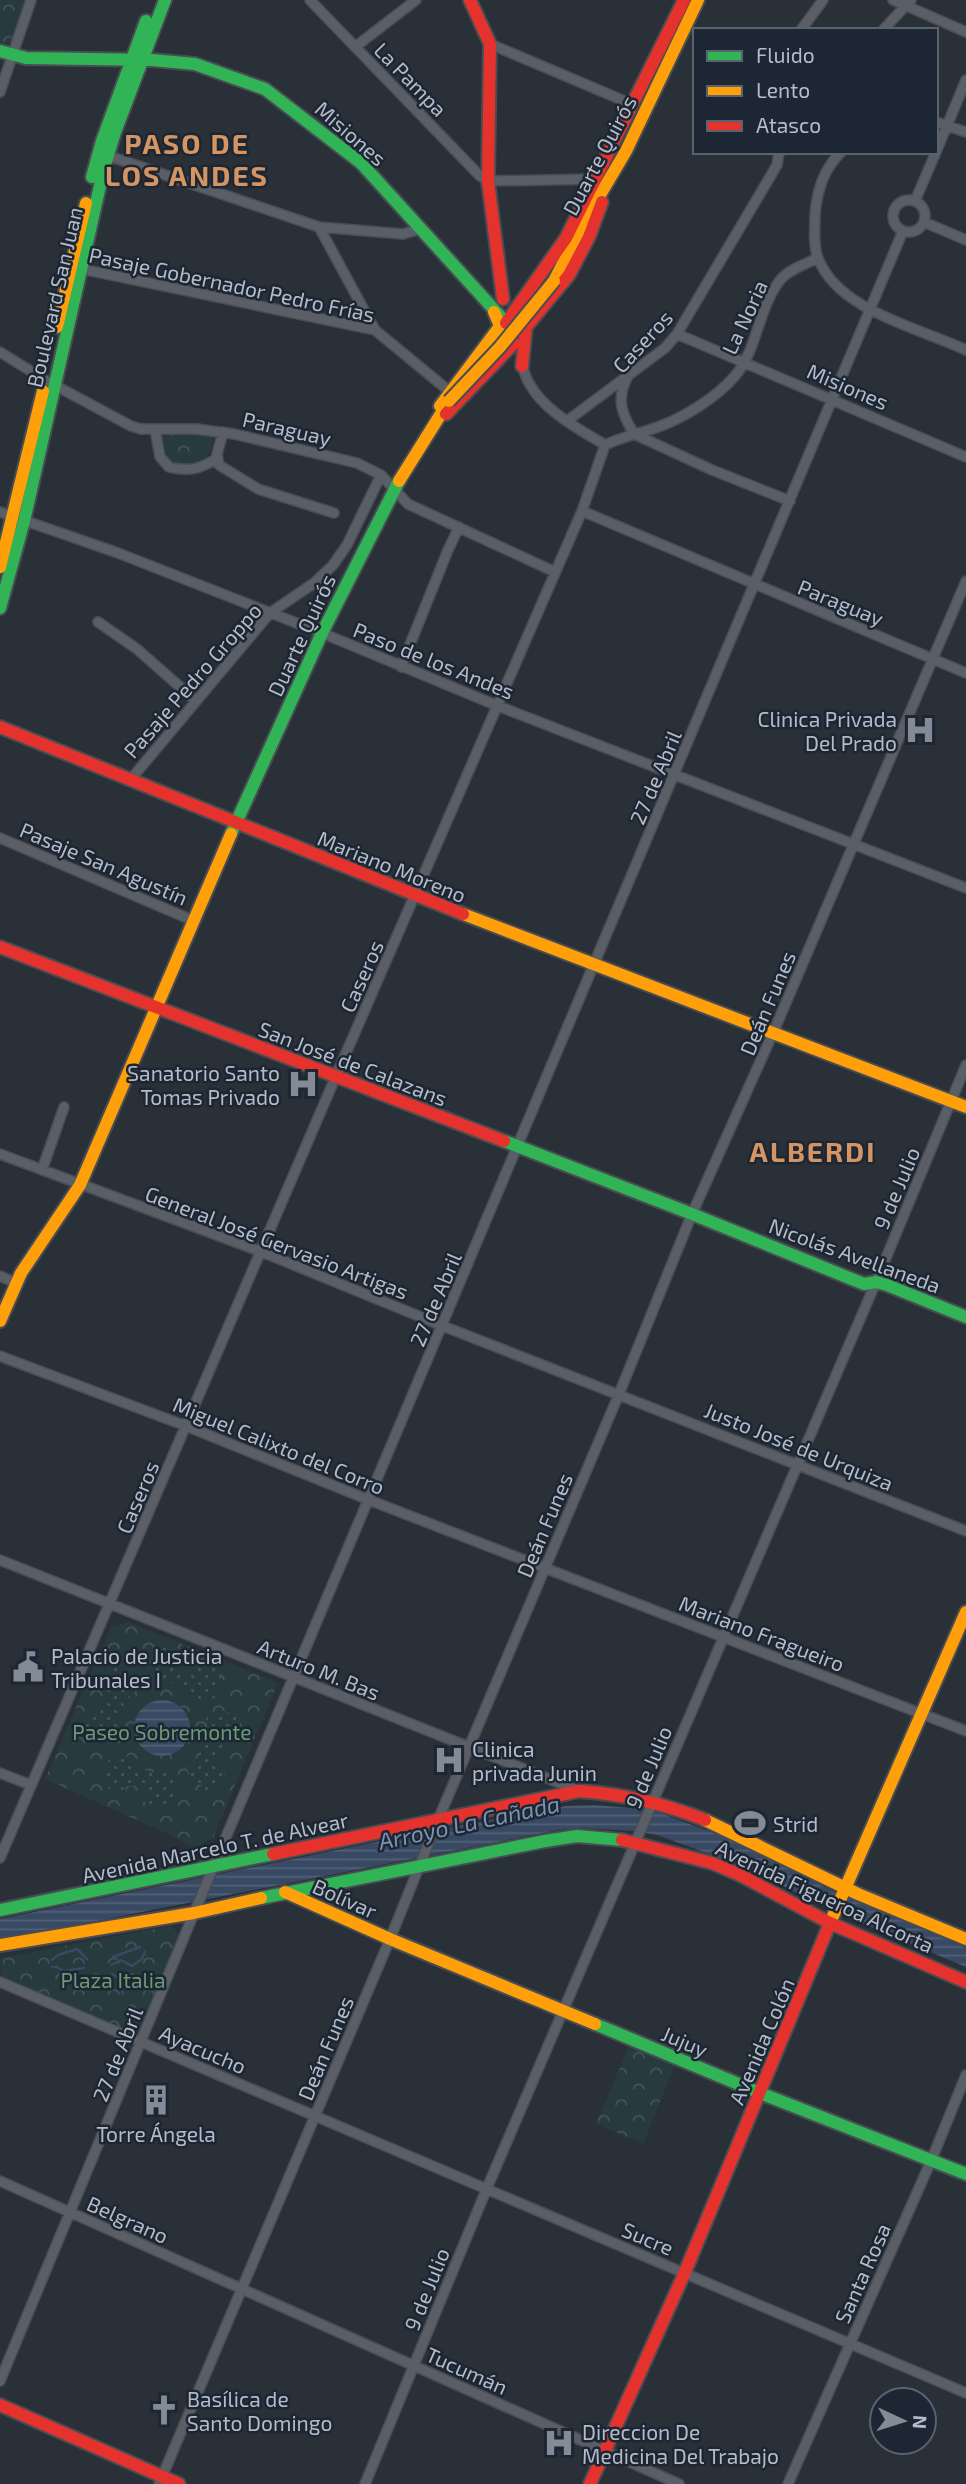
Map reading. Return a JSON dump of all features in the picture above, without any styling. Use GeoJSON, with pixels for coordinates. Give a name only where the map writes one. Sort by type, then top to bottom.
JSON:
{"type":"FeatureCollection","features":[{"type":"Feature","properties":{"kind":"main road","name":"Boulevard San Juan"},"geometry":{"type":"LineString","coordinates":[[0,567],[50,382],[103,154],[155,0]]}},
{"type":"Feature","properties":{"kind":"main road","name":"Boulevard San Juan"},"geometry":{"type":"LineString","coordinates":[[136,60],[165,0]]}},
{"type":"Feature","properties":{"kind":"main road"},"geometry":{"type":"LineString","coordinates":[[470,0],[489,44],[491,64],[488,181],[503,299]]}},
{"type":"Feature","properties":{"kind":"main road","name":"Duarte Quirós"},"geometry":{"type":"LineString","coordinates":[[449,396],[500,348],[554,281],[684,0]]}},
{"type":"Feature","properties":{"kind":"main road","name":"Duarte Quirós"},"geometry":{"type":"LineString","coordinates":[[0,1321],[16,1283],[80,1185],[236,823],[322,633],[394,491],[449,396],[546,269],[602,180],[626,151],[698,0]]}},
{"type":"Feature","properties":{"kind":"main road","name":"Misiones"},"geometry":{"type":"LineString","coordinates":[[6,53],[26,58],[195,64],[264,89],[352,154],[489,302],[503,324]]}},
{"type":"Feature","properties":{"kind":"main road"},"geometry":{"type":"LineString","coordinates":[[522,366],[526,327],[569,275],[579,257],[597,220],[602,180]]}},
{"type":"Feature","properties":{"kind":"main road"},"geometry":{"type":"LineString","coordinates":[[489,302],[519,296],[531,287]]}},
{"type":"Feature","properties":{"kind":"main road"},"geometry":{"type":"LineString","coordinates":[[426,435],[510,347],[505,338],[503,324],[517,327],[535,315]]}},
{"type":"Feature","properties":{"kind":"main road","name":"Boulevard San Juan"},"geometry":{"type":"LineString","coordinates":[[0,608],[12,517]]}},
{"type":"Feature","properties":{"kind":"main road","name":"Mariano Moreno"},"geometry":{"type":"LineString","coordinates":[[0,727],[415,896],[966,1107]]}},
{"type":"Feature","properties":{"kind":"main road","name":"San José de Calazans"},"geometry":{"type":"LineString","coordinates":[[0,947],[692,1214]]}},
{"type":"Feature","properties":{"kind":"main road","name":"Nicolás Avellaneda"},"geometry":{"type":"LineString","coordinates":[[692,1214],[864,1284],[876,1282],[966,1317]]}},
{"type":"Feature","properties":{"kind":"main road","name":"Avenida Colón"},"geometry":{"type":"LineString","coordinates":[[590,2484],[685,2272],[830,1923],[966,1612]]}},
{"type":"Feature","properties":{"kind":"main road","name":"Avenida Figueroa Alcorta"},"geometry":{"type":"LineString","coordinates":[[438,1820],[579,1791],[653,1801],[738,1833],[846,1888],[966,1938]]}},
{"type":"Feature","properties":{"kind":"main road","name":"Avenida Marcelo T. de Alvear"},"geometry":{"type":"LineString","coordinates":[[0,1910],[438,1820]]}},
{"type":"Feature","properties":{"kind":"main road","name":"Avenida Figueroa Alcorta"},"geometry":{"type":"LineString","coordinates":[[419,1866],[577,1836],[635,1842],[726,1868],[830,1923],[966,1982]]}},
{"type":"Feature","properties":{"kind":"main road"},"geometry":{"type":"LineString","coordinates":[[0,1945],[194,1913],[419,1866]]}},
{"type":"Feature","properties":{"kind":"main road","name":"Bolívar"},"geometry":{"type":"LineString","coordinates":[[285,1892],[390,1939]]}},
{"type":"Feature","properties":{"kind":"main road","name":"Jujuy"},"geometry":{"type":"LineString","coordinates":[[390,1939],[760,2093],[966,2174]]}},
{"type":"Feature","properties":{"kind":"main road"},"geometry":{"type":"LineString","coordinates":[[0,2405],[160,2480],[179,2484]]}},
{"type":"Feature","properties":{"kind":"street"},"geometry":{"type":"LineString","coordinates":[[0,92],[6,53],[31,0]]}},
{"type":"Feature","properties":{"kind":"street","name":"La Pampa"},"geometry":{"type":"LineString","coordinates":[[310,0],[480,176],[488,181]]}},
{"type":"Feature","properties":{"kind":"street"},"geometry":{"type":"LineString","coordinates":[[355,47],[416,0]]}},
{"type":"Feature","properties":{"kind":"street"},"geometry":{"type":"LineString","coordinates":[[802,28],[823,0]]}},
{"type":"Feature","properties":{"kind":"street"},"geometry":{"type":"LineString","coordinates":[[893,0],[908,3],[966,32]]}},
{"type":"Feature","properties":{"kind":"street"},"geometry":{"type":"LineString","coordinates":[[885,28],[908,3]]}},
{"type":"Feature","properties":{"kind":"street"},"geometry":{"type":"LineString","coordinates":[[489,44],[634,104]]}},
{"type":"Feature","properties":{"kind":"street"},"geometry":{"type":"LineString","coordinates":[[938,147],[966,80]]}},
{"type":"Feature","properties":{"kind":"street"},"geometry":{"type":"LineString","coordinates":[[938,123],[966,132]]}},
{"type":"Feature","properties":{"kind":"street"},"geometry":{"type":"LineString","coordinates":[[103,154],[320,227],[403,234],[420,229]]}},
{"type":"Feature","properties":{"kind":"street","name":"Caseros"},"geometry":{"type":"LineString","coordinates":[[634,434],[620,405],[621,389],[629,373],[665,348],[677,334],[777,165],[779,154]]}},
{"type":"Feature","properties":{"kind":"street"},"geometry":{"type":"LineString","coordinates":[[839,154],[830,163],[820,183],[814,230],[818,258],[842,292],[854,301],[966,350]]}},
{"type":"Feature","properties":{"kind":"street"},"geometry":{"type":"LineString","coordinates":[[915,201],[935,154]]}},
{"type":"Feature","properties":{"kind":"street"},"geometry":{"type":"LineString","coordinates":[[488,181],[602,180]]}},
{"type":"Feature","properties":{"kind":"street"},"geometry":{"type":"LineString","coordinates":[[904,201],[915,201],[925,212],[924,222],[914,232],[903,231],[895,225],[895,208],[904,201]]}},
{"type":"Feature","properties":{"kind":"street"},"geometry":{"type":"LineString","coordinates":[[924,222],[966,240]]}},
{"type":"Feature","properties":{"kind":"street"},"geometry":{"type":"LineString","coordinates":[[320,227],[375,330]]}},
{"type":"Feature","properties":{"kind":"street","name":"27 de Abril"},"geometry":{"type":"LineString","coordinates":[[0,2381],[194,1913],[903,231]]}},
{"type":"Feature","properties":{"kind":"street","name":"La Noria"},"geometry":{"type":"LineString","coordinates":[[634,434],[657,428],[693,409],[736,375],[773,292],[782,279],[818,258]]}},
{"type":"Feature","properties":{"kind":"street","name":"Pasaje Gobernador Pedro Frías"},"geometry":{"type":"LineString","coordinates":[[75,267],[375,330],[449,396]]}},
{"type":"Feature","properties":{"kind":"street"},"geometry":{"type":"LineString","coordinates":[[503,299],[503,324]]}},
{"type":"Feature","properties":{"kind":"street","name":"Misiones"},"geometry":{"type":"LineString","coordinates":[[677,334],[966,457]]}},
{"type":"Feature","properties":{"kind":"street"},"geometry":{"type":"LineString","coordinates":[[510,347],[529,383],[541,399],[567,421],[604,445],[634,434],[712,470],[790,501]]}},
{"type":"Feature","properties":{"kind":"street","name":"Paraguay"},"geometry":{"type":"LineString","coordinates":[[0,352],[118,420],[141,429],[223,432],[348,460],[381,475],[408,504],[555,572]]}},
{"type":"Feature","properties":{"kind":"street"},"geometry":{"type":"LineString","coordinates":[[567,421],[629,373]]}},
{"type":"Feature","properties":{"kind":"street"},"geometry":{"type":"LineString","coordinates":[[155,429],[160,457],[169,467],[191,470],[216,459]]}},
{"type":"Feature","properties":{"kind":"street"},"geometry":{"type":"LineString","coordinates":[[223,432],[216,459],[219,465],[258,489],[334,513]]}},
{"type":"Feature","properties":{"kind":"street","name":"Caseros"},"geometry":{"type":"LineString","coordinates":[[0,1858],[582,511],[604,445]]}},
{"type":"Feature","properties":{"kind":"street","name":"Pasaje Pedro Groppo"},"geometry":{"type":"LineString","coordinates":[[131,779],[270,613],[314,583],[333,565],[347,545],[381,475]]}},
{"type":"Feature","properties":{"kind":"street","name":"Paraguay"},"geometry":{"type":"LineString","coordinates":[[582,511],[966,673]]}},
{"type":"Feature","properties":{"kind":"street","name":"Paso de los Andes"},"geometry":{"type":"LineString","coordinates":[[12,517],[118,553],[498,706],[966,888]]}},
{"type":"Feature","properties":{"kind":"street"},"geometry":{"type":"LineString","coordinates":[[401,667],[459,527]]}},
{"type":"Feature","properties":{"kind":"street","name":"Deán Funes"},"geometry":{"type":"LineString","coordinates":[[160,2480],[390,1939],[692,1214],[773,1033],[966,582]]}},
{"type":"Feature","properties":{"kind":"street"},"geometry":{"type":"LineString","coordinates":[[99,622],[137,649],[196,701]]}},
{"type":"Feature","properties":{"kind":"street","name":"Pasaje San Agustín"},"geometry":{"type":"LineString","coordinates":[[0,838],[194,921]]}},
{"type":"Feature","properties":{"kind":"street","name":"9 de Julio"},"geometry":{"type":"LineString","coordinates":[[365,2484],[486,2188],[876,1282],[966,1065]]}},
{"type":"Feature","properties":{"kind":"street"},"geometry":{"type":"LineString","coordinates":[[42,1170],[64,1107]]}},
{"type":"Feature","properties":{"kind":"street","name":"General José Gervasio Artigas"},"geometry":{"type":"LineString","coordinates":[[0,1154],[262,1252],[619,1394]]}},
{"type":"Feature","properties":{"kind":"street"},"geometry":{"type":"LineString","coordinates":[[0,1276],[16,1283]]}},
{"type":"Feature","properties":{"kind":"street","name":"Miguel Calixto del Corro"},"geometry":{"type":"LineString","coordinates":[[0,1356],[186,1426],[545,1568]]}},
{"type":"Feature","properties":{"kind":"street","name":"Justo José de Urquiza"},"geometry":{"type":"LineString","coordinates":[[619,1394],[966,1531]]}},
{"type":"Feature","properties":{"kind":"street","name":"Arturo M. Bas"},"geometry":{"type":"LineString","coordinates":[[0,1560],[579,1791]]}},
{"type":"Feature","properties":{"kind":"street","name":"Mariano Fragueiro"},"geometry":{"type":"LineString","coordinates":[[545,1568],[966,1731]]}},
{"type":"Feature","properties":{"kind":"street"},"geometry":{"type":"LineString","coordinates":[[0,1773],[31,1785]]}},
{"type":"Feature","properties":{"kind":"street","name":"Ayacucho"},"geometry":{"type":"LineString","coordinates":[[0,1982],[315,2116]]}},
{"type":"Feature","properties":{"kind":"street","name":"Santa Rosa"},"geometry":{"type":"LineString","coordinates":[[788,2484],[966,2076]]}},
{"type":"Feature","properties":{"kind":"street","name":"Sucre"},"geometry":{"type":"LineString","coordinates":[[315,2116],[966,2393]]}},
{"type":"Feature","properties":{"kind":"street","name":"Belgrano"},"geometry":{"type":"LineString","coordinates":[[0,2181],[242,2289]]}},
{"type":"Feature","properties":{"kind":"street","name":"Tucumán"},"geometry":{"type":"LineString","coordinates":[[242,2289],[679,2484]]}},
{"type":"Feature","properties":{"kind":"green space"},"geometry":{"type":"Polygon","coordinates":[[[0,0],[26,0],[11,45],[0,42],[0,0]]]}},
{"type":"Feature","properties":{"kind":"green space"},"geometry":{"type":"Polygon","coordinates":[[[162,433],[213,436],[212,445],[205,459],[200,462],[179,464],[170,461],[162,433]]]}},
{"type":"Feature","properties":{"kind":"green space","name":"Paseo Sobremonte"},"geometry":{"type":"Polygon","coordinates":[[[128,1622],[278,1683],[213,1838],[193,1849],[177,1838],[45,1779],[111,1627],[128,1622]]]}},
{"type":"Feature","properties":{"kind":"green space"},"geometry":{"type":"Polygon","coordinates":[[[162,1647],[177,1653],[177,1663],[185,1671],[195,1670],[202,1663],[218,1669],[224,1684],[219,1688],[217,1697],[201,1703],[192,1692],[180,1685],[166,1682],[152,1684],[146,1670],[150,1662],[148,1655],[162,1647]]]}},
{"type":"Feature","properties":{"kind":"green space"},"geometry":{"type":"Polygon","coordinates":[[[120,1666],[133,1675],[139,1689],[120,1711],[117,1725],[119,1739],[104,1746],[89,1744],[83,1729],[89,1713],[99,1713],[106,1705],[106,1695],[99,1688],[105,1672],[120,1666]]]}},
{"type":"Feature","properties":{"kind":"green space"},"geometry":{"type":"Polygon","coordinates":[[[221,1710],[235,1712],[242,1728],[236,1743],[226,1743],[219,1751],[219,1761],[226,1768],[220,1784],[205,1790],[193,1782],[186,1767],[197,1757],[204,1745],[206,1717],[221,1710]]]}},
{"type":"Feature","properties":{"kind":"green space"},"geometry":{"type":"Polygon","coordinates":[[[122,1751],[143,1769],[155,1772],[170,1771],[177,1788],[175,1803],[160,1809],[145,1803],[145,1793],[137,1786],[127,1786],[119,1793],[105,1787],[99,1773],[106,1768],[109,1759],[122,1751]]]}},
{"type":"Feature","properties":{"kind":"green space","name":"Plaza Italia"},"geometry":{"type":"Polygon","coordinates":[[[171,1926],[179,1934],[138,2035],[1,1979],[0,1958],[171,1926]]]}},
{"type":"Feature","properties":{"kind":"green space"},"geometry":{"type":"Polygon","coordinates":[[[629,2046],[675,2065],[643,2144],[596,2124],[629,2046]]]}},
{"type":"Feature","properties":{"kind":"water"},"geometry":{"type":"Polygon","coordinates":[[[162,1700],[177,1705],[185,1713],[190,1728],[185,1743],[177,1751],[162,1756],[147,1751],[139,1743],[134,1728],[139,1713],[147,1705],[162,1700]]]}},
{"type":"Feature","properties":{"kind":"water"},"geometry":{"type":"Polygon","coordinates":[[[594,1805],[660,1813],[759,1850],[824,1887],[966,1948],[966,1967],[819,1905],[753,1870],[657,1835],[579,1828],[0,1940],[0,1919],[430,1831],[566,1806],[594,1805]]]}},
{"type":"Feature","properties":{"kind":"waterway"},"geometry":{"type":"LineString","coordinates":[[113,1957],[140,1947]]}},
{"type":"Feature","properties":{"kind":"waterway"},"geometry":{"type":"LineString","coordinates":[[52,1960],[58,1955],[77,1949],[87,1959]]}},
{"type":"Feature","properties":{"kind":"waterway"},"geometry":{"type":"LineString","coordinates":[[111,1965],[121,1960],[132,1966],[142,1959],[145,1952]]}},
{"type":"Feature","properties":{"kind":"waterway"},"geometry":{"type":"LineString","coordinates":[[52,1967],[63,1971],[84,1968]]}},
{"type":"Feature","properties":{"kind":"waterway"},"geometry":{"type":"LineString","coordinates":[[112,1974],[120,1979],[123,1994]]}},
{"type":"Feature","properties":{"kind":"traffic: fast"},"geometry":{"type":"LineString","coordinates":[[0,608],[24,521],[104,168],[165,0]]}},
{"type":"Feature","properties":{"kind":"traffic: fast"},"geometry":{"type":"LineString","coordinates":[[92,177],[102,141],[146,21]]}},
{"type":"Feature","properties":{"kind":"traffic: fast"},"geometry":{"type":"LineString","coordinates":[[0,51],[26,58],[152,60],[195,64],[265,89],[361,163],[509,326],[517,326],[535,315]]}},
{"type":"Feature","properties":{"kind":"traffic: fast"},"geometry":{"type":"LineString","coordinates":[[231,834],[322,633],[399,481]]}},
{"type":"Feature","properties":{"kind":"traffic: fast"},"geometry":{"type":"LineString","coordinates":[[504,1141],[864,1284],[876,1282],[887,1285],[966,1317]]}},
{"type":"Feature","properties":{"kind":"traffic: fast"},"geometry":{"type":"LineString","coordinates":[[261,1898],[545,1841],[577,1836],[622,1840]]}},
{"type":"Feature","properties":{"kind":"traffic: fast"},"geometry":{"type":"LineString","coordinates":[[0,1910],[273,1854]]}},
{"type":"Feature","properties":{"kind":"traffic: fast"},"geometry":{"type":"LineString","coordinates":[[595,2024],[760,2093],[966,2174]]}},
{"type":"Feature","properties":{"kind":"traffic: slow"},"geometry":{"type":"LineString","coordinates":[[554,281],[587,217],[626,151],[698,0]]}},
{"type":"Feature","properties":{"kind":"traffic: slow"},"geometry":{"type":"LineString","coordinates":[[57,327],[86,203]]}},
{"type":"Feature","properties":{"kind":"traffic: slow"},"geometry":{"type":"LineString","coordinates":[[449,401],[500,347],[554,281]]}},
{"type":"Feature","properties":{"kind":"traffic: slow"},"geometry":{"type":"LineString","coordinates":[[440,406],[500,326],[494,312]]}},
{"type":"Feature","properties":{"kind":"traffic: slow"},"geometry":{"type":"LineString","coordinates":[[0,567],[43,391]]}},
{"type":"Feature","properties":{"kind":"traffic: slow"},"geometry":{"type":"LineString","coordinates":[[399,481],[449,401]]}},
{"type":"Feature","properties":{"kind":"traffic: slow"},"geometry":{"type":"LineString","coordinates":[[0,1321],[21,1273],[80,1185],[231,834]]}},
{"type":"Feature","properties":{"kind":"traffic: slow"},"geometry":{"type":"LineString","coordinates":[[463,914],[966,1107]]}},
{"type":"Feature","properties":{"kind":"traffic: slow"},"geometry":{"type":"LineString","coordinates":[[830,1923],[966,1612]]}},
{"type":"Feature","properties":{"kind":"traffic: slow"},"geometry":{"type":"LineString","coordinates":[[705,1820],[858,1894],[966,1939]]}},
{"type":"Feature","properties":{"kind":"traffic: slow"},"geometry":{"type":"LineString","coordinates":[[285,1892],[390,1939],[595,2024]]}},
{"type":"Feature","properties":{"kind":"traffic: slow"},"geometry":{"type":"LineString","coordinates":[[0,1945],[194,1913],[261,1898]]}},
{"type":"Feature","properties":{"kind":"traffic: jam"},"geometry":{"type":"LineString","coordinates":[[470,0],[490,44],[488,181],[503,299]]}},
{"type":"Feature","properties":{"kind":"traffic: jam"},"geometry":{"type":"LineString","coordinates":[[506,323],[566,238],[684,0]]}},
{"type":"Feature","properties":{"kind":"traffic: jam"},"geometry":{"type":"LineString","coordinates":[[522,366],[526,327],[569,275],[589,237],[602,202]]}},
{"type":"Feature","properties":{"kind":"traffic: jam"},"geometry":{"type":"LineString","coordinates":[[446,414],[514,343]]}},
{"type":"Feature","properties":{"kind":"traffic: jam"},"geometry":{"type":"LineString","coordinates":[[0,727],[463,914]]}},
{"type":"Feature","properties":{"kind":"traffic: jam"},"geometry":{"type":"LineString","coordinates":[[0,947],[504,1141]]}},
{"type":"Feature","properties":{"kind":"traffic: jam"},"geometry":{"type":"LineString","coordinates":[[273,1854],[579,1791],[643,1800],[705,1820]]}},
{"type":"Feature","properties":{"kind":"traffic: jam"},"geometry":{"type":"LineString","coordinates":[[622,1840],[712,1863],[830,1923],[966,1982]]}},
{"type":"Feature","properties":{"kind":"traffic: jam"},"geometry":{"type":"LineString","coordinates":[[590,2484],[685,2272],[830,1923]]}},
{"type":"Feature","properties":{"kind":"traffic: jam"},"geometry":{"type":"LineString","coordinates":[[0,2405],[179,2484]]}},
{"type":"Feature","properties":{"kind":"place","name":"Clinica Privada Del Prado"},"geometry":{"type":"Point","coordinates":[920,730]}},
{"type":"Feature","properties":{"kind":"place","name":"Sanatorio Santo Tomas Privado"},"geometry":{"type":"Point","coordinates":[303,1084]}},
{"type":"Feature","properties":{"kind":"place","name":"Palacio de Justicia Tribunales I"},"geometry":{"type":"Point","coordinates":[28,1667]}},
{"type":"Feature","properties":{"kind":"place","name":"Clinica privada Junin"},"geometry":{"type":"Point","coordinates":[449,1760]}},
{"type":"Feature","properties":{"kind":"place","name":"Strid"},"geometry":{"type":"Point","coordinates":[750,1823]}},
{"type":"Feature","properties":{"kind":"place","name":"Torre Ángela"},"geometry":{"type":"Point","coordinates":[156,2100]}},
{"type":"Feature","properties":{"kind":"place","name":"Basílica de Santo Domingo"},"geometry":{"type":"Point","coordinates":[164,2410]}},
{"type":"Feature","properties":{"kind":"place","name":"Direccion De Medicina Del Trabajo"},"geometry":{"type":"Point","coordinates":[559,2443]}},
{"type":"Feature","properties":{"kind":"district","name":"PASO DE LOS ANDES"},"geometry":{"type":"Point","coordinates":[187,159]}},
{"type":"Feature","properties":{"kind":"district","name":"ALBERDI"},"geometry":{"type":"Point","coordinates":[813,1151]}},
{"type":"Feature","properties":{"kind":"water label","name":"Arroyo La Cañada"},"geometry":{"type":"Point","coordinates":[469,1822]}}]}
